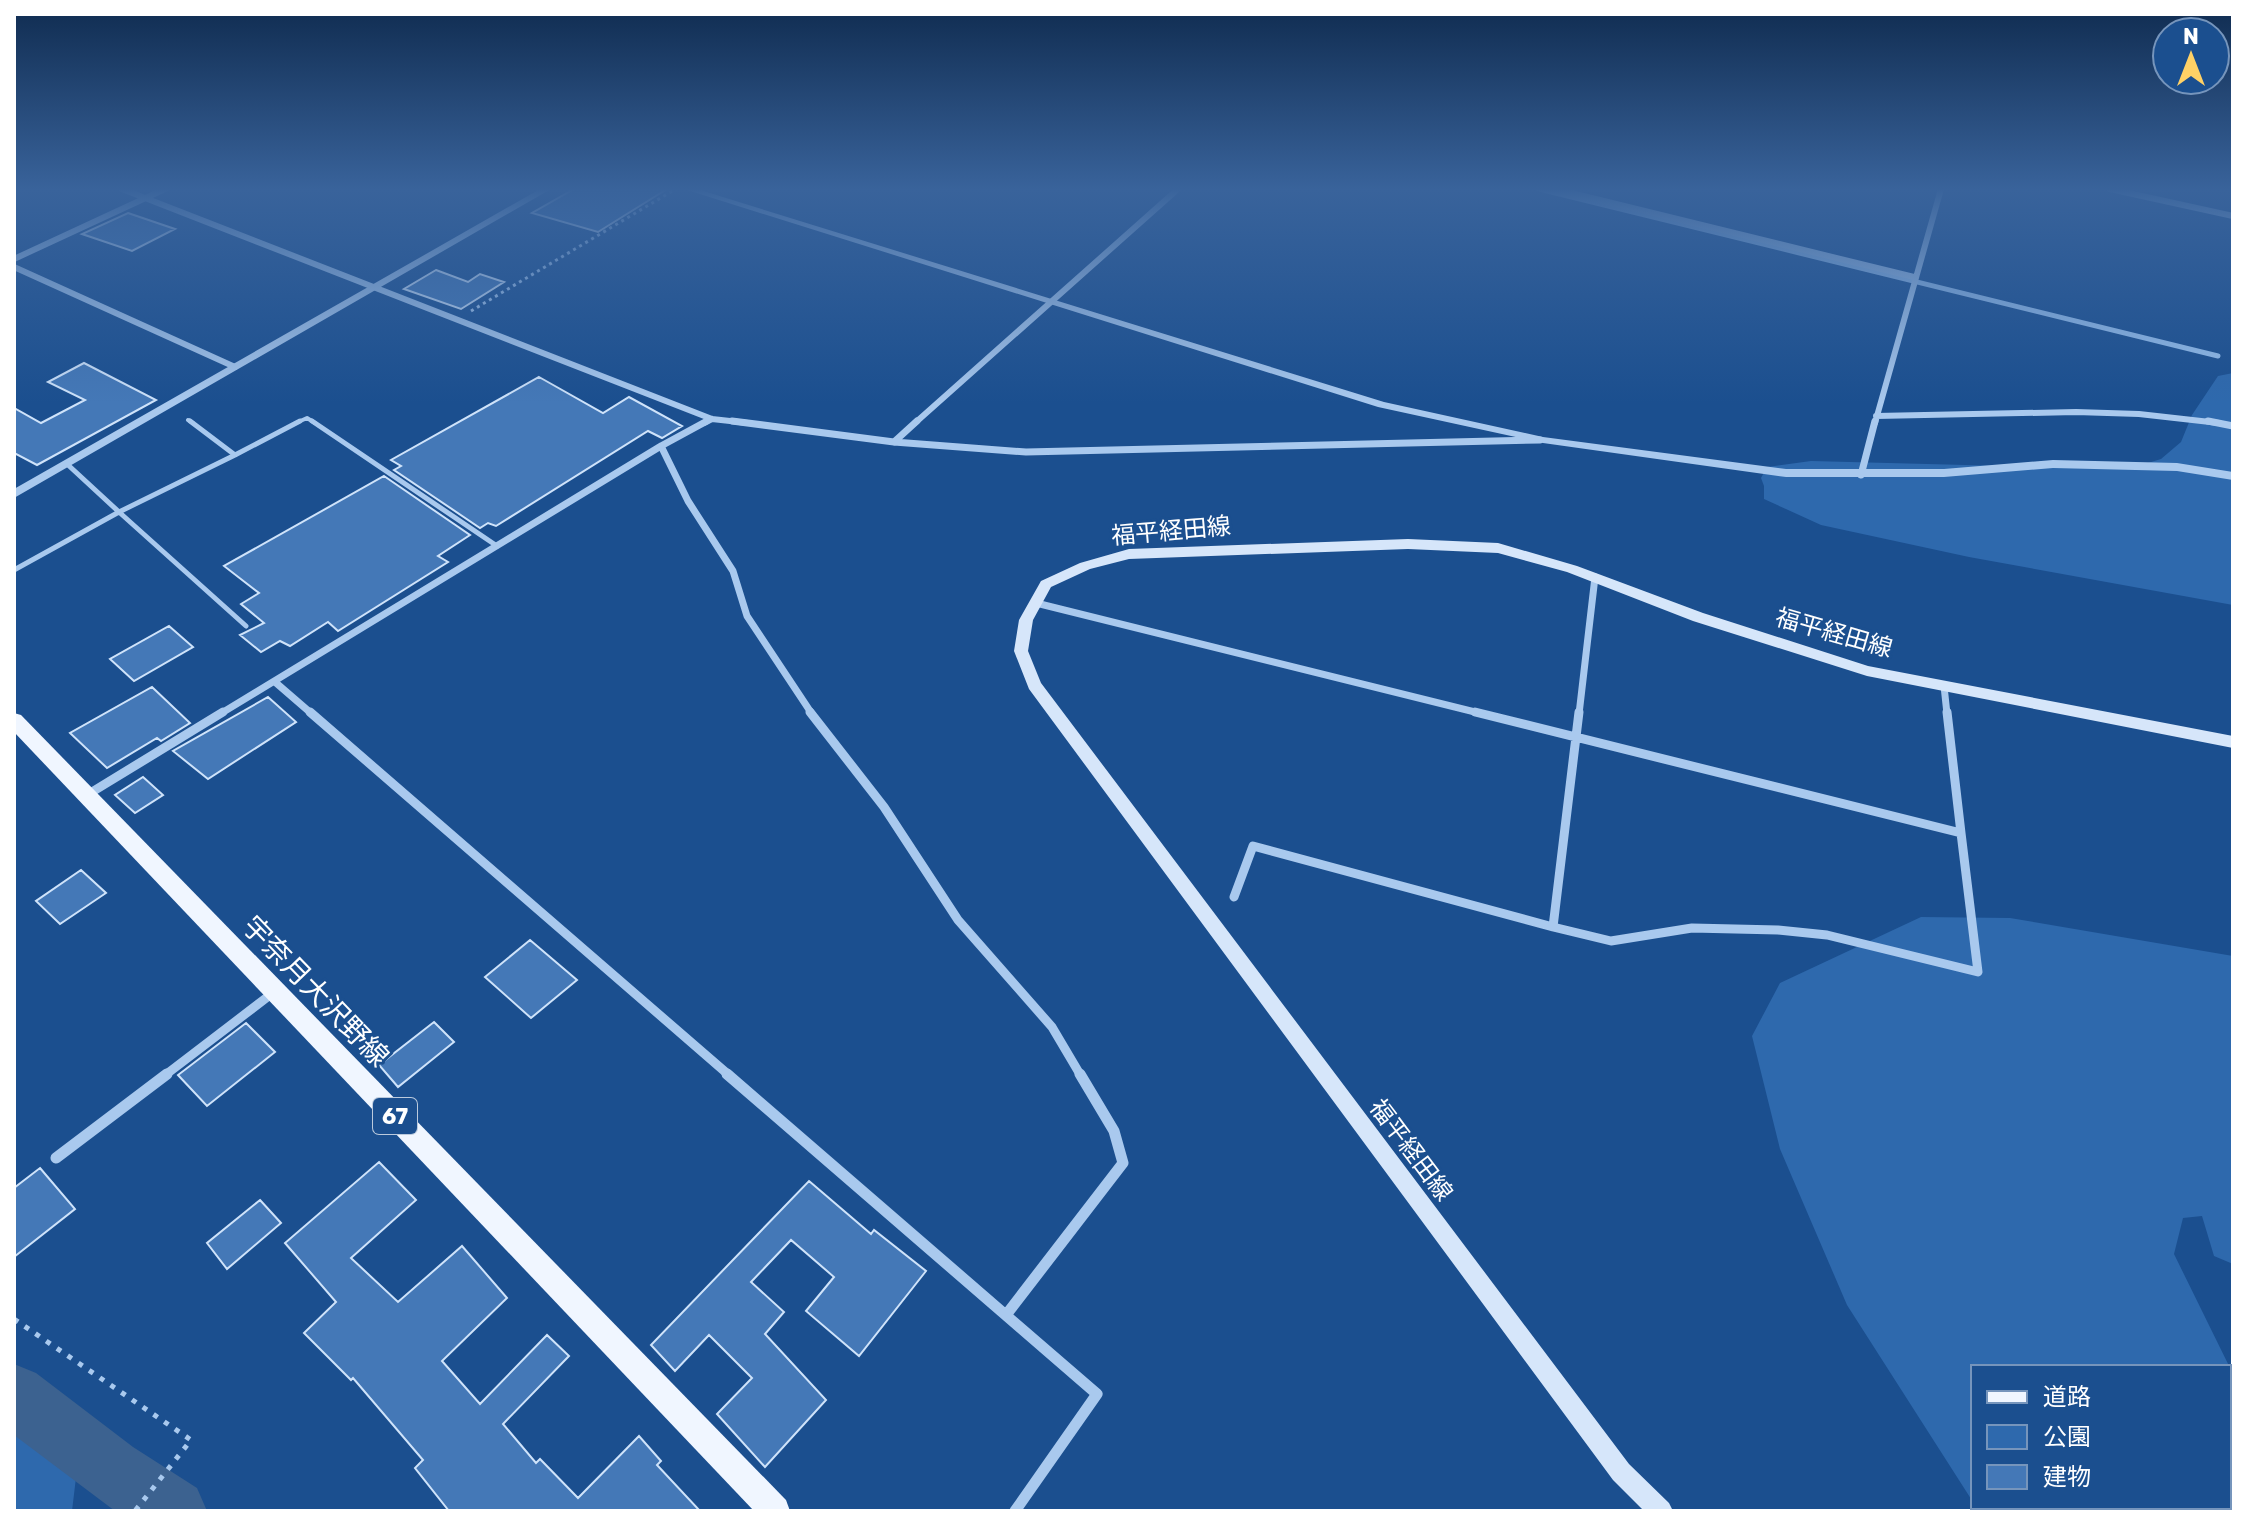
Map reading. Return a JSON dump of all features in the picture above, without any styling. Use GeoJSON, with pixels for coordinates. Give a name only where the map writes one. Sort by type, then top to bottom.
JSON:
{"type":"FeatureCollection","features":[{"type":"Feature","properties":{"kind":"main road","name":"福平経田線"},"geometry":{"type":"LineString","coordinates":[[1661,1511],[1621,1472],[1034,685],[1021,651],[1026,620],[1046,584],[1085,566],[1129,554],[1408,544],[1498,548],[1595,577],[1698,617],[1867,671],[2233,742]]}},
{"type":"Feature","properties":{"kind":"main road","name":"宇奈月大沢野線"},"geometry":{"type":"LineString","coordinates":[[14,720],[775,1511]]}},
{"type":"Feature","properties":{"kind":"street"},"geometry":{"type":"LineString","coordinates":[[302,260],[712,419],[894,442],[1026,452],[1543,440]]}},
{"type":"Feature","properties":{"kind":"street"},"geometry":{"type":"LineString","coordinates":[[14,494],[422,260]]}},
{"type":"Feature","properties":{"kind":"street"},"geometry":{"type":"LineString","coordinates":[[914,260],[1382,405],[1543,440],[1786,473],[1944,473],[2053,464],[2177,467],[2233,476]]}},
{"type":"Feature","properties":{"kind":"street"},"geometry":{"type":"LineString","coordinates":[[894,442],[1098,260]]}},
{"type":"Feature","properties":{"kind":"street"},"geometry":{"type":"LineString","coordinates":[[1845,260],[1914,277]]}},
{"type":"Feature","properties":{"kind":"street"},"geometry":{"type":"LineString","coordinates":[[1861,475],[1919,260]]}},
{"type":"Feature","properties":{"kind":"street"},"geometry":{"type":"LineString","coordinates":[[14,267],[235,367]]}},
{"type":"Feature","properties":{"kind":"street"},"geometry":{"type":"LineString","coordinates":[[1876,416],[1902,420],[1976,412],[2105,412],[2233,426]]}},
{"type":"Feature","properties":{"kind":"street"},"geometry":{"type":"LineString","coordinates":[[87,796],[661,446],[712,419]]}},
{"type":"Feature","properties":{"kind":"street"},"geometry":{"type":"LineString","coordinates":[[661,446],[688,501],[733,571],[747,616],[796,694],[884,807],[958,920],[1052,1027],[1114,1131],[1123,1163],[1006,1315]]}},
{"type":"Feature","properties":{"kind":"street"},"geometry":{"type":"LineString","coordinates":[[1553,927],[1595,577]]}},
{"type":"Feature","properties":{"kind":"street"},"geometry":{"type":"LineString","coordinates":[[1036,603],[1961,833]]}},
{"type":"Feature","properties":{"kind":"street"},"geometry":{"type":"LineString","coordinates":[[275,682],[1097,1394],[1015,1511]]}},
{"type":"Feature","properties":{"kind":"street"},"geometry":{"type":"LineString","coordinates":[[1234,897],[1253,846],[1611,941],[1692,928],[1814,934],[1978,972],[1944,686]]}},
{"type":"Feature","properties":{"kind":"street"},"geometry":{"type":"LineString","coordinates":[[56,1158],[275,991]]}},
{"type":"Feature","properties":{"kind":"lane"},"geometry":{"type":"LineString","coordinates":[[14,570],[119,512],[307,418],[497,546]]}},
{"type":"Feature","properties":{"kind":"lane"},"geometry":{"type":"LineString","coordinates":[[188,420],[235,455]]}},
{"type":"Feature","properties":{"kind":"lane"},"geometry":{"type":"LineString","coordinates":[[67,464],[246,626]]}},
{"type":"Feature","properties":{"kind":"path"},"geometry":{"type":"LineString","coordinates":[[456,320],[556,260]]}},
{"type":"Feature","properties":{"kind":"path"},"geometry":{"type":"LineString","coordinates":[[14,1319],[191,1440],[135,1511]]}},
{"type":"Feature","properties":{"kind":"green space"},"geometry":{"type":"Polygon","coordinates":[[[2233,373],[2233,605],[1969,557],[1821,525],[1764,499],[1761,478],[1767,467],[1811,461],[2128,469],[2161,459],[2181,442],[2192,415],[2218,376],[2233,373]]]}},
{"type":"Feature","properties":{"kind":"green space"},"geometry":{"type":"Polygon","coordinates":[[[1921,917],[2010,918],[2233,956],[2233,1264],[2214,1256],[2202,1216],[2183,1218],[2174,1254],[2229,1365],[1971,1365],[1971,1499],[1847,1305],[1780,1149],[1752,1036],[1780,983],[1921,917]]]}},
{"type":"Feature","properties":{"kind":"green space"},"geometry":{"type":"Polygon","coordinates":[[[2231,1370],[2233,1511],[1978,1509],[2231,1509],[2231,1370]]]}},
{"type":"Feature","properties":{"kind":"green space"},"geometry":{"type":"Polygon","coordinates":[[[14,1428],[77,1469],[72,1511],[14,1511],[14,1428]]]}},
{"type":"Feature","properties":{"kind":"building"},"geometry":{"type":"Polygon","coordinates":[[[436,270],[468,282],[480,274],[504,282],[461,309],[404,289],[436,270]]]}},
{"type":"Feature","properties":{"kind":"building"},"geometry":{"type":"Polygon","coordinates":[[[84,363],[156,400],[37,465],[14,453],[14,408],[41,423],[85,400],[48,382],[84,363]]]}},
{"type":"Feature","properties":{"kind":"building"},"geometry":{"type":"Polygon","coordinates":[[[539,377],[603,413],[629,397],[682,426],[662,438],[648,431],[496,526],[488,523],[480,528],[394,470],[401,466],[391,460],[539,377]]]}},
{"type":"Feature","properties":{"kind":"building"},"geometry":{"type":"Polygon","coordinates":[[[384,476],[470,535],[438,556],[448,562],[338,631],[328,622],[290,646],[280,641],[261,652],[240,635],[264,623],[241,604],[259,593],[224,566],[384,476]]]}},
{"type":"Feature","properties":{"kind":"building"},"geometry":{"type":"Polygon","coordinates":[[[169,626],[193,647],[134,681],[110,659],[169,626]]]}},
{"type":"Feature","properties":{"kind":"building"},"geometry":{"type":"Polygon","coordinates":[[[152,687],[190,723],[161,741],[157,738],[107,768],[70,733],[152,687]]]}},
{"type":"Feature","properties":{"kind":"building"},"geometry":{"type":"Polygon","coordinates":[[[268,697],[296,722],[208,779],[173,751],[268,697]]]}},
{"type":"Feature","properties":{"kind":"building"},"geometry":{"type":"Polygon","coordinates":[[[143,777],[163,795],[135,813],[115,795],[143,777]]]}},
{"type":"Feature","properties":{"kind":"building"},"geometry":{"type":"Polygon","coordinates":[[[81,870],[106,893],[60,924],[36,901],[81,870]]]}},
{"type":"Feature","properties":{"kind":"building"},"geometry":{"type":"Polygon","coordinates":[[[530,940],[577,980],[531,1018],[485,977],[530,940]]]}},
{"type":"Feature","properties":{"kind":"building"},"geometry":{"type":"Polygon","coordinates":[[[434,1022],[454,1042],[398,1087],[379,1065],[434,1022]]]}},
{"type":"Feature","properties":{"kind":"building"},"geometry":{"type":"Polygon","coordinates":[[[246,1023],[275,1052],[207,1106],[178,1075],[246,1023]]]}},
{"type":"Feature","properties":{"kind":"building"},"geometry":{"type":"Polygon","coordinates":[[[379,1162],[416,1200],[351,1258],[398,1302],[462,1246],[507,1298],[442,1361],[480,1404],[547,1335],[569,1356],[503,1424],[536,1463],[540,1459],[578,1498],[639,1436],[661,1461],[657,1465],[700,1511],[449,1511],[415,1468],[423,1460],[353,1378],[351,1380],[304,1333],[336,1302],[285,1243],[379,1162]]]}},
{"type":"Feature","properties":{"kind":"building"},"geometry":{"type":"Polygon","coordinates":[[[40,1168],[75,1209],[14,1257],[14,1188],[40,1168]]]}},
{"type":"Feature","properties":{"kind":"building"},"geometry":{"type":"Polygon","coordinates":[[[809,1181],[871,1234],[874,1230],[926,1271],[859,1356],[806,1311],[834,1277],[791,1240],[751,1282],[784,1312],[765,1334],[826,1400],[765,1467],[717,1414],[752,1378],[709,1335],[675,1371],[651,1345],[809,1181]]]}},
{"type":"Feature","properties":{"kind":"building"},"geometry":{"type":"Polygon","coordinates":[[[260,1200],[281,1223],[227,1269],[207,1243],[260,1200]]]}},
{"type":"Feature","properties":{"kind":"waterway"},"geometry":{"type":"LineString","coordinates":[[1828,260],[2218,356]]}},
{"type":"Feature","properties":{"kind":"waterway"},"geometry":{"type":"LineString","coordinates":[[14,1395],[110,1470],[174,1511]]}}]}
